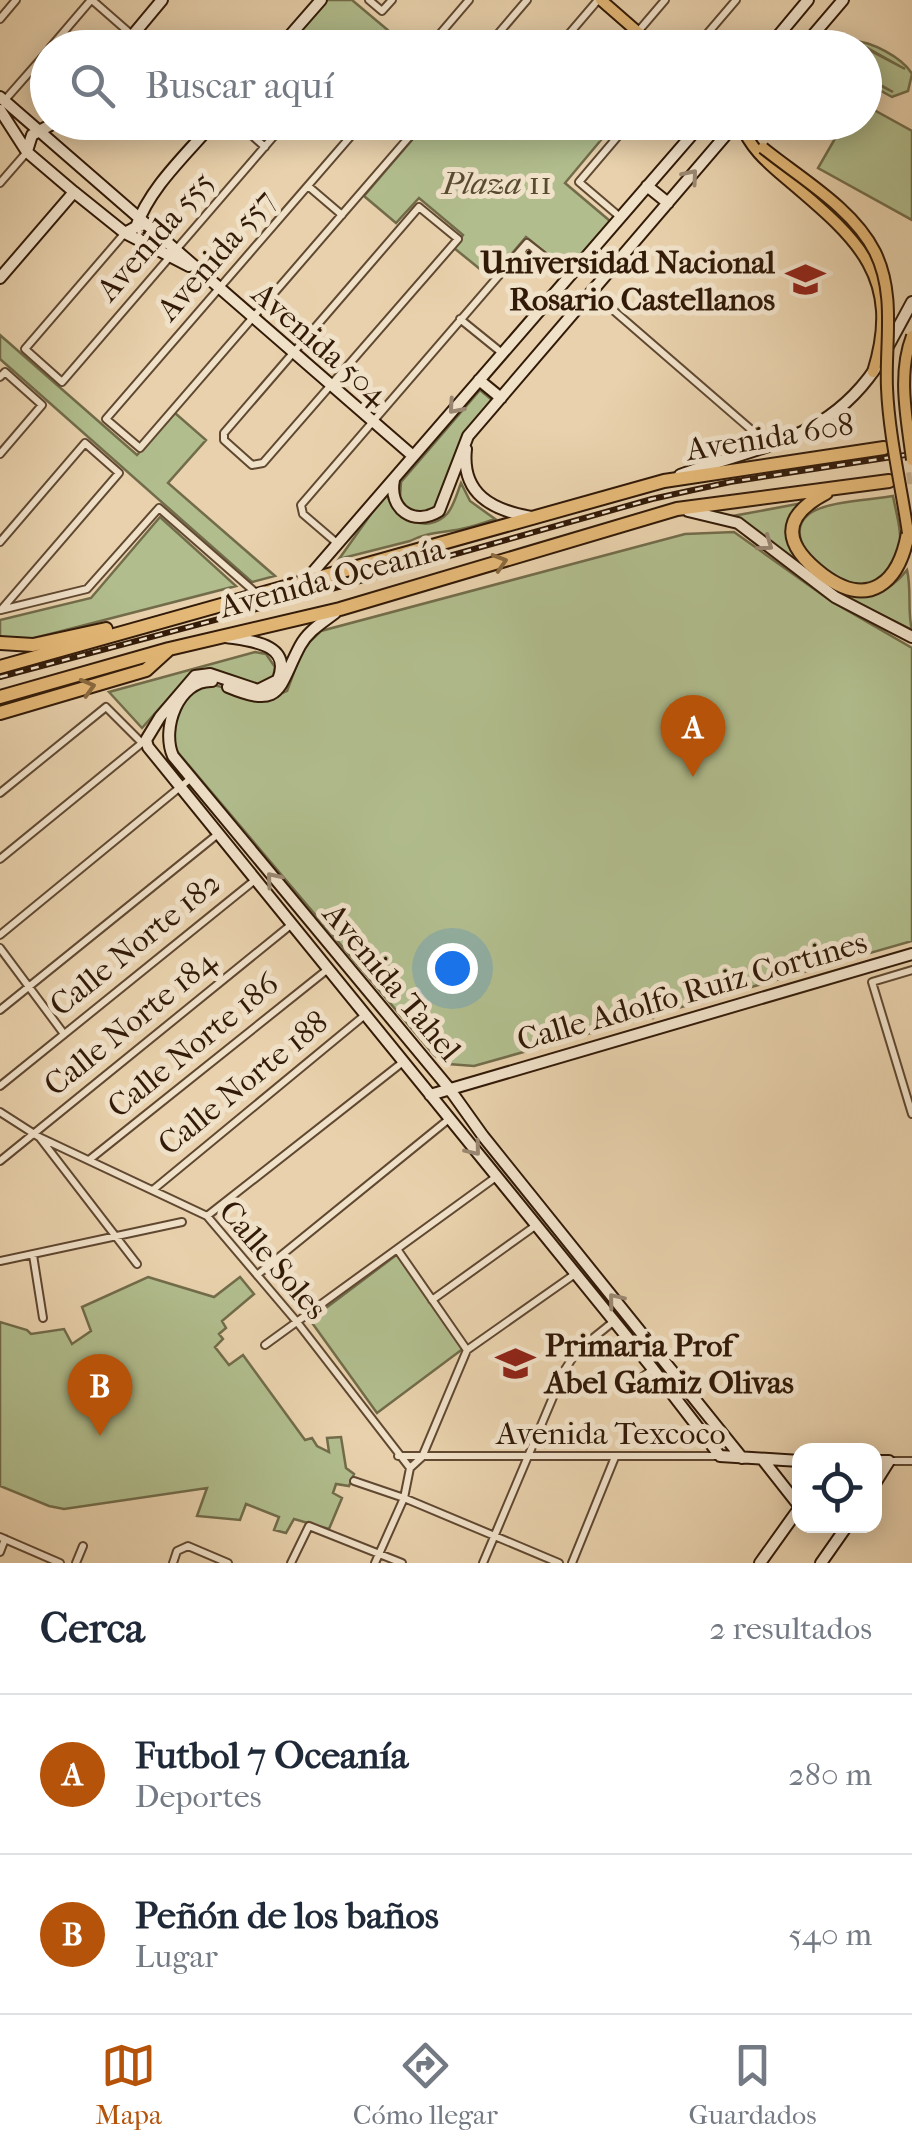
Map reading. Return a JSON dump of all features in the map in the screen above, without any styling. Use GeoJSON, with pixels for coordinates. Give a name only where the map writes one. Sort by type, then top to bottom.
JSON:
{"type":"FeatureCollection","features":[{"type":"Feature","properties":{"kind":"highway","name":"Avenida 608"},"geometry":{"type":"LineString","coordinates":[[664,482],[884,448]]}},
{"type":"Feature","properties":{"kind":"highway","name":"Avenida 608"},"geometry":{"type":"LineString","coordinates":[[677,509],[889,481]]}},
{"type":"Feature","properties":{"kind":"highway","name":"Avenida Oceanía"},"geometry":{"type":"LineString","coordinates":[[0,667],[664,482]]}},
{"type":"Feature","properties":{"kind":"highway"},"geometry":{"type":"LineString","coordinates":[[842,488],[810,502],[794,526],[796,551],[846,591],[863,592],[884,584],[902,562],[908,533]]}},
{"type":"Feature","properties":{"kind":"highway","name":"Avenida Oceanía"},"geometry":{"type":"LineString","coordinates":[[0,697],[169,649],[340,610],[677,509]]}},
{"type":"Feature","properties":{"kind":"highway"},"geometry":{"type":"LineString","coordinates":[[0,643],[26,646],[91,632],[133,629]]}},
{"type":"Feature","properties":{"kind":"highway"},"geometry":{"type":"LineString","coordinates":[[0,717],[146,670],[169,649]]}},
{"type":"Feature","properties":{"kind":"main road"},"geometry":{"type":"LineString","coordinates":[[599,0],[636,30]]}},
{"type":"Feature","properties":{"kind":"main road"},"geometry":{"type":"LineString","coordinates":[[749,140],[757,154],[844,228],[867,259],[882,303],[880,349],[873,372]]}},
{"type":"Feature","properties":{"kind":"main road"},"geometry":{"type":"LineString","coordinates":[[756,140],[835,205],[858,227],[875,252],[888,309],[887,389],[912,556]]}},
{"type":"Feature","properties":{"kind":"main road"},"geometry":{"type":"LineString","coordinates":[[912,336],[903,393],[912,460]]}},
{"type":"Feature","properties":{"kind":"street"},"geometry":{"type":"LineString","coordinates":[[0,19],[16,0]]}},
{"type":"Feature","properties":{"kind":"street"},"geometry":{"type":"LineString","coordinates":[[66,30],[92,0],[125,30]]}},
{"type":"Feature","properties":{"kind":"street"},"geometry":{"type":"LineString","coordinates":[[137,30],[162,0]]}},
{"type":"Feature","properties":{"kind":"street"},"geometry":{"type":"LineString","coordinates":[[294,30],[320,0]]}},
{"type":"Feature","properties":{"kind":"street"},"geometry":{"type":"LineString","coordinates":[[369,0],[382,12],[392,0]]}},
{"type":"Feature","properties":{"kind":"street"},"geometry":{"type":"LineString","coordinates":[[443,30],[469,0]]}},
{"type":"Feature","properties":{"kind":"street"},"geometry":{"type":"LineString","coordinates":[[502,30],[528,0]]}},
{"type":"Feature","properties":{"kind":"street"},"geometry":{"type":"LineString","coordinates":[[573,30],[599,0]]}},
{"type":"Feature","properties":{"kind":"street"},"geometry":{"type":"LineString","coordinates":[[638,30],[664,0]]}},
{"type":"Feature","properties":{"kind":"street"},"geometry":{"type":"LineString","coordinates":[[710,30],[736,0]]}},
{"type":"Feature","properties":{"kind":"street"},"geometry":{"type":"LineString","coordinates":[[784,29],[808,0]]}},
{"type":"Feature","properties":{"kind":"street"},"geometry":{"type":"LineString","coordinates":[[818,30],[843,0]]}},
{"type":"Feature","properties":{"kind":"street"},"geometry":{"type":"LineString","coordinates":[[1,103],[30,70]]}},
{"type":"Feature","properties":{"kind":"street","name":"Avenida 504"},"geometry":{"type":"LineString","coordinates":[[1,103],[30,124]]}},
{"type":"Feature","properties":{"kind":"street","name":"Avenida 504"},"geometry":{"type":"LineString","coordinates":[[1,103],[27,152],[125,233],[173,253]]}},
{"type":"Feature","properties":{"kind":"street"},"geometry":{"type":"LineString","coordinates":[[0,183],[27,152],[30,138]]}},
{"type":"Feature","properties":{"kind":"street","name":"Avenida 504"},"geometry":{"type":"LineString","coordinates":[[50,140],[138,216],[173,253],[413,456]]}},
{"type":"Feature","properties":{"kind":"street"},"geometry":{"type":"LineString","coordinates":[[125,233],[136,227],[138,216],[156,188],[198,140]]}},
{"type":"Feature","properties":{"kind":"street"},"geometry":{"type":"LineString","coordinates":[[257,140],[265,147]]}},
{"type":"Feature","properties":{"kind":"street","name":"Avenida 555"},"geometry":{"type":"LineString","coordinates":[[125,233],[25,348],[62,382],[271,140]]}},
{"type":"Feature","properties":{"kind":"street","name":"Avenida 557"},"geometry":{"type":"LineString","coordinates":[[252,319],[140,448],[106,419],[348,140]]}},
{"type":"Feature","properties":{"kind":"street"},"geometry":{"type":"LineString","coordinates":[[252,319],[407,140]]}},
{"type":"Feature","properties":{"kind":"street"},"geometry":{"type":"LineString","coordinates":[[615,140],[579,182],[620,217]]}},
{"type":"Feature","properties":{"kind":"street"},"geometry":{"type":"LineString","coordinates":[[307,579],[687,140]]}},
{"type":"Feature","properties":{"kind":"street"},"geometry":{"type":"LineString","coordinates":[[395,474],[392,487],[398,507],[413,518],[432,516],[445,503],[468,436],[723,140]]}},
{"type":"Feature","properties":{"kind":"street"},"geometry":{"type":"LineString","coordinates":[[308,186],[342,215]]}},
{"type":"Feature","properties":{"kind":"street"},"geometry":{"type":"LineString","coordinates":[[647,186],[668,203]]}},
{"type":"Feature","properties":{"kind":"street"},"geometry":{"type":"LineString","coordinates":[[0,278],[74,192]]}},
{"type":"Feature","properties":{"kind":"street"},"geometry":{"type":"LineString","coordinates":[[420,207],[458,239],[259,466],[252,465],[223,436],[292,352],[420,207]]}},
{"type":"Feature","properties":{"kind":"street"},"geometry":{"type":"LineString","coordinates":[[338,545],[300,508],[460,319],[526,243],[569,276]]}},
{"type":"Feature","properties":{"kind":"street"},"geometry":{"type":"LineString","coordinates":[[591,291],[770,446]]}},
{"type":"Feature","properties":{"kind":"street"},"geometry":{"type":"LineString","coordinates":[[664,482],[725,457],[770,446],[822,423],[873,372],[912,302]]}},
{"type":"Feature","properties":{"kind":"street"},"geometry":{"type":"LineString","coordinates":[[460,319],[502,353]]}},
{"type":"Feature","properties":{"kind":"street"},"geometry":{"type":"LineString","coordinates":[[0,454],[42,405],[2,374]]}},
{"type":"Feature","properties":{"kind":"street"},"geometry":{"type":"LineString","coordinates":[[479,380],[501,398]]}},
{"type":"Feature","properties":{"kind":"street"},"geometry":{"type":"LineString","coordinates":[[468,436],[465,469],[479,496],[506,512],[536,518]]}},
{"type":"Feature","properties":{"kind":"street"},"geometry":{"type":"LineString","coordinates":[[0,542],[85,444],[119,473],[0,610]]}},
{"type":"Feature","properties":{"kind":"street"},"geometry":{"type":"LineString","coordinates":[[0,610],[87,589],[159,508],[256,593]]}},
{"type":"Feature","properties":{"kind":"street"},"geometry":{"type":"LineString","coordinates":[[677,509],[738,523],[836,597],[912,637]]}},
{"type":"Feature","properties":{"kind":"street","name":"Avenida Tahel"},"geometry":{"type":"LineString","coordinates":[[340,610],[302,642],[284,685],[277,692],[260,698],[210,680],[192,687],[173,712],[168,735],[173,756],[448,1088],[742,1458]]}},
{"type":"Feature","properties":{"kind":"street"},"geometry":{"type":"LineString","coordinates":[[0,859],[144,743],[195,676],[210,674],[258,690],[278,680],[280,658],[270,646],[220,636]]}},
{"type":"Feature","properties":{"kind":"street","name":"Avenida Tahel"},"geometry":{"type":"LineString","coordinates":[[0,792],[108,706],[144,743],[292,924],[720,1456]]}},
{"type":"Feature","properties":{"kind":"street"},"geometry":{"type":"LineString","coordinates":[[0,935],[190,779]]}},
{"type":"Feature","properties":{"kind":"street"},"geometry":{"type":"LineString","coordinates":[[0,1010],[218,834]]}},
{"type":"Feature","properties":{"kind":"street","name":"Calle Norte 182"},"geometry":{"type":"LineString","coordinates":[[0,1086],[255,880]]}},
{"type":"Feature","properties":{"kind":"street","name":"Calle Norte 184"},"geometry":{"type":"LineString","coordinates":[[0,1161],[292,924]]}},
{"type":"Feature","properties":{"kind":"street"},"geometry":{"type":"LineString","coordinates":[[0,948],[64,1034]]}},
{"type":"Feature","properties":{"kind":"street","name":"Calle Adolfo Ruiz Cortines"},"geometry":{"type":"LineString","coordinates":[[430,1095],[912,954]]}},
{"type":"Feature","properties":{"kind":"street","name":"Calle Norte 186"},"geometry":{"type":"LineString","coordinates":[[89,1160],[328,970]]}},
{"type":"Feature","properties":{"kind":"street"},"geometry":{"type":"LineString","coordinates":[[912,970],[872,982],[912,1114]]}},
{"type":"Feature","properties":{"kind":"street","name":"Calle Norte 188"},"geometry":{"type":"LineString","coordinates":[[154,1189],[365,1015]]}},
{"type":"Feature","properties":{"kind":"street"},"geometry":{"type":"LineString","coordinates":[[207,1216],[403,1062]]}},
{"type":"Feature","properties":{"kind":"street","name":"Calle Soles"},"geometry":{"type":"LineString","coordinates":[[0,1112],[36,1135],[207,1216],[297,1322],[410,1468]]}},
{"type":"Feature","properties":{"kind":"street"},"geometry":{"type":"LineString","coordinates":[[257,1275],[449,1119]]}},
{"type":"Feature","properties":{"kind":"street"},"geometry":{"type":"LineString","coordinates":[[36,1135],[137,1264]]}},
{"type":"Feature","properties":{"kind":"street"},"geometry":{"type":"LineString","coordinates":[[265,1345],[496,1177]]}},
{"type":"Feature","properties":{"kind":"street"},"geometry":{"type":"LineString","coordinates":[[0,1261],[182,1222]]}},
{"type":"Feature","properties":{"kind":"street"},"geometry":{"type":"LineString","coordinates":[[432,1300],[535,1226]]}},
{"type":"Feature","properties":{"kind":"street"},"geometry":{"type":"LineString","coordinates":[[397,1249],[467,1350]]}},
{"type":"Feature","properties":{"kind":"street"},"geometry":{"type":"LineString","coordinates":[[34,1255],[43,1318]]}},
{"type":"Feature","properties":{"kind":"street"},"geometry":{"type":"LineString","coordinates":[[376,1563],[404,1498],[410,1468],[422,1457],[467,1350],[574,1274]]}},
{"type":"Feature","properties":{"kind":"street"},"geometry":{"type":"LineString","coordinates":[[483,1563],[570,1359],[614,1321]]}},
{"type":"Feature","properties":{"kind":"street"},"geometry":{"type":"LineString","coordinates":[[624,1390],[653,1369]]}},
{"type":"Feature","properties":{"kind":"street","name":"Avenida Texcoco"},"geometry":{"type":"LineString","coordinates":[[398,1456],[720,1456],[792,1461]]}},
{"type":"Feature","properties":{"kind":"street"},"geometry":{"type":"LineString","coordinates":[[572,1563],[615,1457]]}},
{"type":"Feature","properties":{"kind":"street"},"geometry":{"type":"LineString","coordinates":[[763,1460],[792,1497]]}},
{"type":"Feature","properties":{"kind":"street"},"geometry":{"type":"LineString","coordinates":[[882,1461],[912,1461]]}},
{"type":"Feature","properties":{"kind":"street"},"geometry":{"type":"LineString","coordinates":[[882,1472],[889,1461]]}},
{"type":"Feature","properties":{"kind":"street"},"geometry":{"type":"LineString","coordinates":[[354,1481],[559,1563]]}},
{"type":"Feature","properties":{"kind":"street"},"geometry":{"type":"LineString","coordinates":[[760,1563],[792,1518]]}},
{"type":"Feature","properties":{"kind":"street"},"geometry":{"type":"LineString","coordinates":[[291,1563],[310,1526],[402,1563]]}},
{"type":"Feature","properties":{"kind":"street"},"geometry":{"type":"LineString","coordinates":[[821,1563],[842,1533]]}},
{"type":"Feature","properties":{"kind":"street"},"geometry":{"type":"LineString","coordinates":[[0,1552],[3,1538],[60,1563]]}},
{"type":"Feature","properties":{"kind":"street"},"geometry":{"type":"LineString","coordinates":[[76,1563],[84,1546]]}},
{"type":"Feature","properties":{"kind":"street"},"geometry":{"type":"LineString","coordinates":[[173,1563],[177,1551],[184,1546],[228,1563]]}},
{"type":"Feature","properties":{"kind":"green space"},"geometry":{"type":"Polygon","coordinates":[[[324,0],[352,0],[388,30],[298,30],[324,0]]]}},
{"type":"Feature","properties":{"kind":"green space"},"geometry":{"type":"Polygon","coordinates":[[[882,50],[912,74],[908,91],[892,97],[882,91],[882,86],[893,92],[882,86],[882,57],[905,69],[882,56],[882,50]]]}},
{"type":"Feature","properties":{"kind":"green space"},"geometry":{"type":"Polygon","coordinates":[[[882,114],[912,131],[912,220],[818,168],[834,140],[882,140],[882,114]]]}},
{"type":"Feature","properties":{"kind":"green space","name":"Plaza 11"},"geometry":{"type":"Polygon","coordinates":[[[412,140],[601,140],[565,183],[610,221],[568,271],[526,237],[491,278],[454,248],[463,235],[419,198],[396,223],[364,196],[412,140]]]}},
{"type":"Feature","properties":{"kind":"green space"},"geometry":{"type":"Polygon","coordinates":[[[0,335],[137,455],[175,413],[206,440],[168,483],[275,576],[252,582],[0,359],[0,335]]]}},
{"type":"Feature","properties":{"kind":"green space"},"geometry":{"type":"Polygon","coordinates":[[[480,390],[492,400],[464,435],[436,508],[425,512],[410,510],[400,497],[401,482],[480,390]]]}},
{"type":"Feature","properties":{"kind":"green space"},"geometry":{"type":"Polygon","coordinates":[[[461,483],[470,501],[495,519],[339,559],[386,493],[404,516],[430,523],[447,514],[461,483]]]}},
{"type":"Feature","properties":{"kind":"green space"},"geometry":{"type":"Polygon","coordinates":[[[893,496],[900,531],[899,551],[888,573],[871,583],[851,583],[831,574],[814,561],[803,545],[800,528],[809,514],[838,504],[893,496]]]}},
{"type":"Feature","properties":{"kind":"green space"},"geometry":{"type":"Polygon","coordinates":[[[803,503],[792,544],[805,568],[733,516],[803,503]]]}},
{"type":"Feature","properties":{"kind":"green space"},"geometry":{"type":"Polygon","coordinates":[[[160,517],[236,586],[23,641],[0,637],[0,620],[91,598],[160,517]]]}},
{"type":"Feature","properties":{"kind":"green space"},"geometry":{"type":"Polygon","coordinates":[[[734,532],[831,601],[912,648],[912,941],[474,1066],[448,1064],[434,1055],[175,749],[173,731],[185,700],[192,692],[210,685],[255,698],[287,691],[303,648],[321,631],[685,534],[734,532]]]}},
{"type":"Feature","properties":{"kind":"green space"},"geometry":{"type":"Polygon","coordinates":[[[907,570],[912,630],[840,594],[860,596],[877,592],[893,584],[907,570]]]}},
{"type":"Feature","properties":{"kind":"green space"},"geometry":{"type":"Polygon","coordinates":[[[255,652],[266,654],[275,667],[273,678],[261,687],[208,670],[189,675],[142,728],[109,692],[255,652]]]}},
{"type":"Feature","properties":{"kind":"green space"},"geometry":{"type":"Polygon","coordinates":[[[399,1253],[464,1348],[377,1413],[310,1320],[399,1253]]]}},
{"type":"Feature","properties":{"kind":"green space"},"geometry":{"type":"Polygon","coordinates":[[[148,1277],[214,1297],[240,1277],[254,1294],[222,1321],[226,1328],[219,1334],[223,1339],[215,1347],[229,1365],[243,1355],[305,1440],[312,1438],[329,1452],[327,1438],[341,1437],[346,1468],[354,1474],[349,1486],[336,1484],[333,1493],[342,1498],[329,1529],[294,1519],[286,1533],[274,1530],[279,1517],[246,1504],[240,1520],[197,1516],[207,1488],[64,1509],[0,1486],[0,1322],[31,1334],[64,1329],[72,1344],[91,1331],[82,1307],[148,1277]]]}},
{"type":"Feature","properties":{"kind":"tunnel"},"geometry":{"type":"LineString","coordinates":[[889,481],[912,478]]}},
{"type":"Feature","properties":{"kind":"railway"},"geometry":{"type":"LineString","coordinates":[[0,677],[652,499],[730,482],[912,454]]}},
{"type":"Feature","properties":{"kind":"place","name":"Universidad Nacional Rosario Castellanos"},"geometry":{"type":"Point","coordinates":[805,280]}},
{"type":"Feature","properties":{"kind":"place","name":"Futbol 7 Oceanía"},"geometry":{"type":"Point","coordinates":[693,777]}},
{"type":"Feature","properties":{"kind":"place","name":"Primaria Prof Abel Gamiz Olivas"},"geometry":{"type":"Point","coordinates":[515,1363]}},
{"type":"Feature","properties":{"kind":"place","name":"Peñón de los baños"},"geometry":{"type":"Point","coordinates":[100,1436]}}]}
